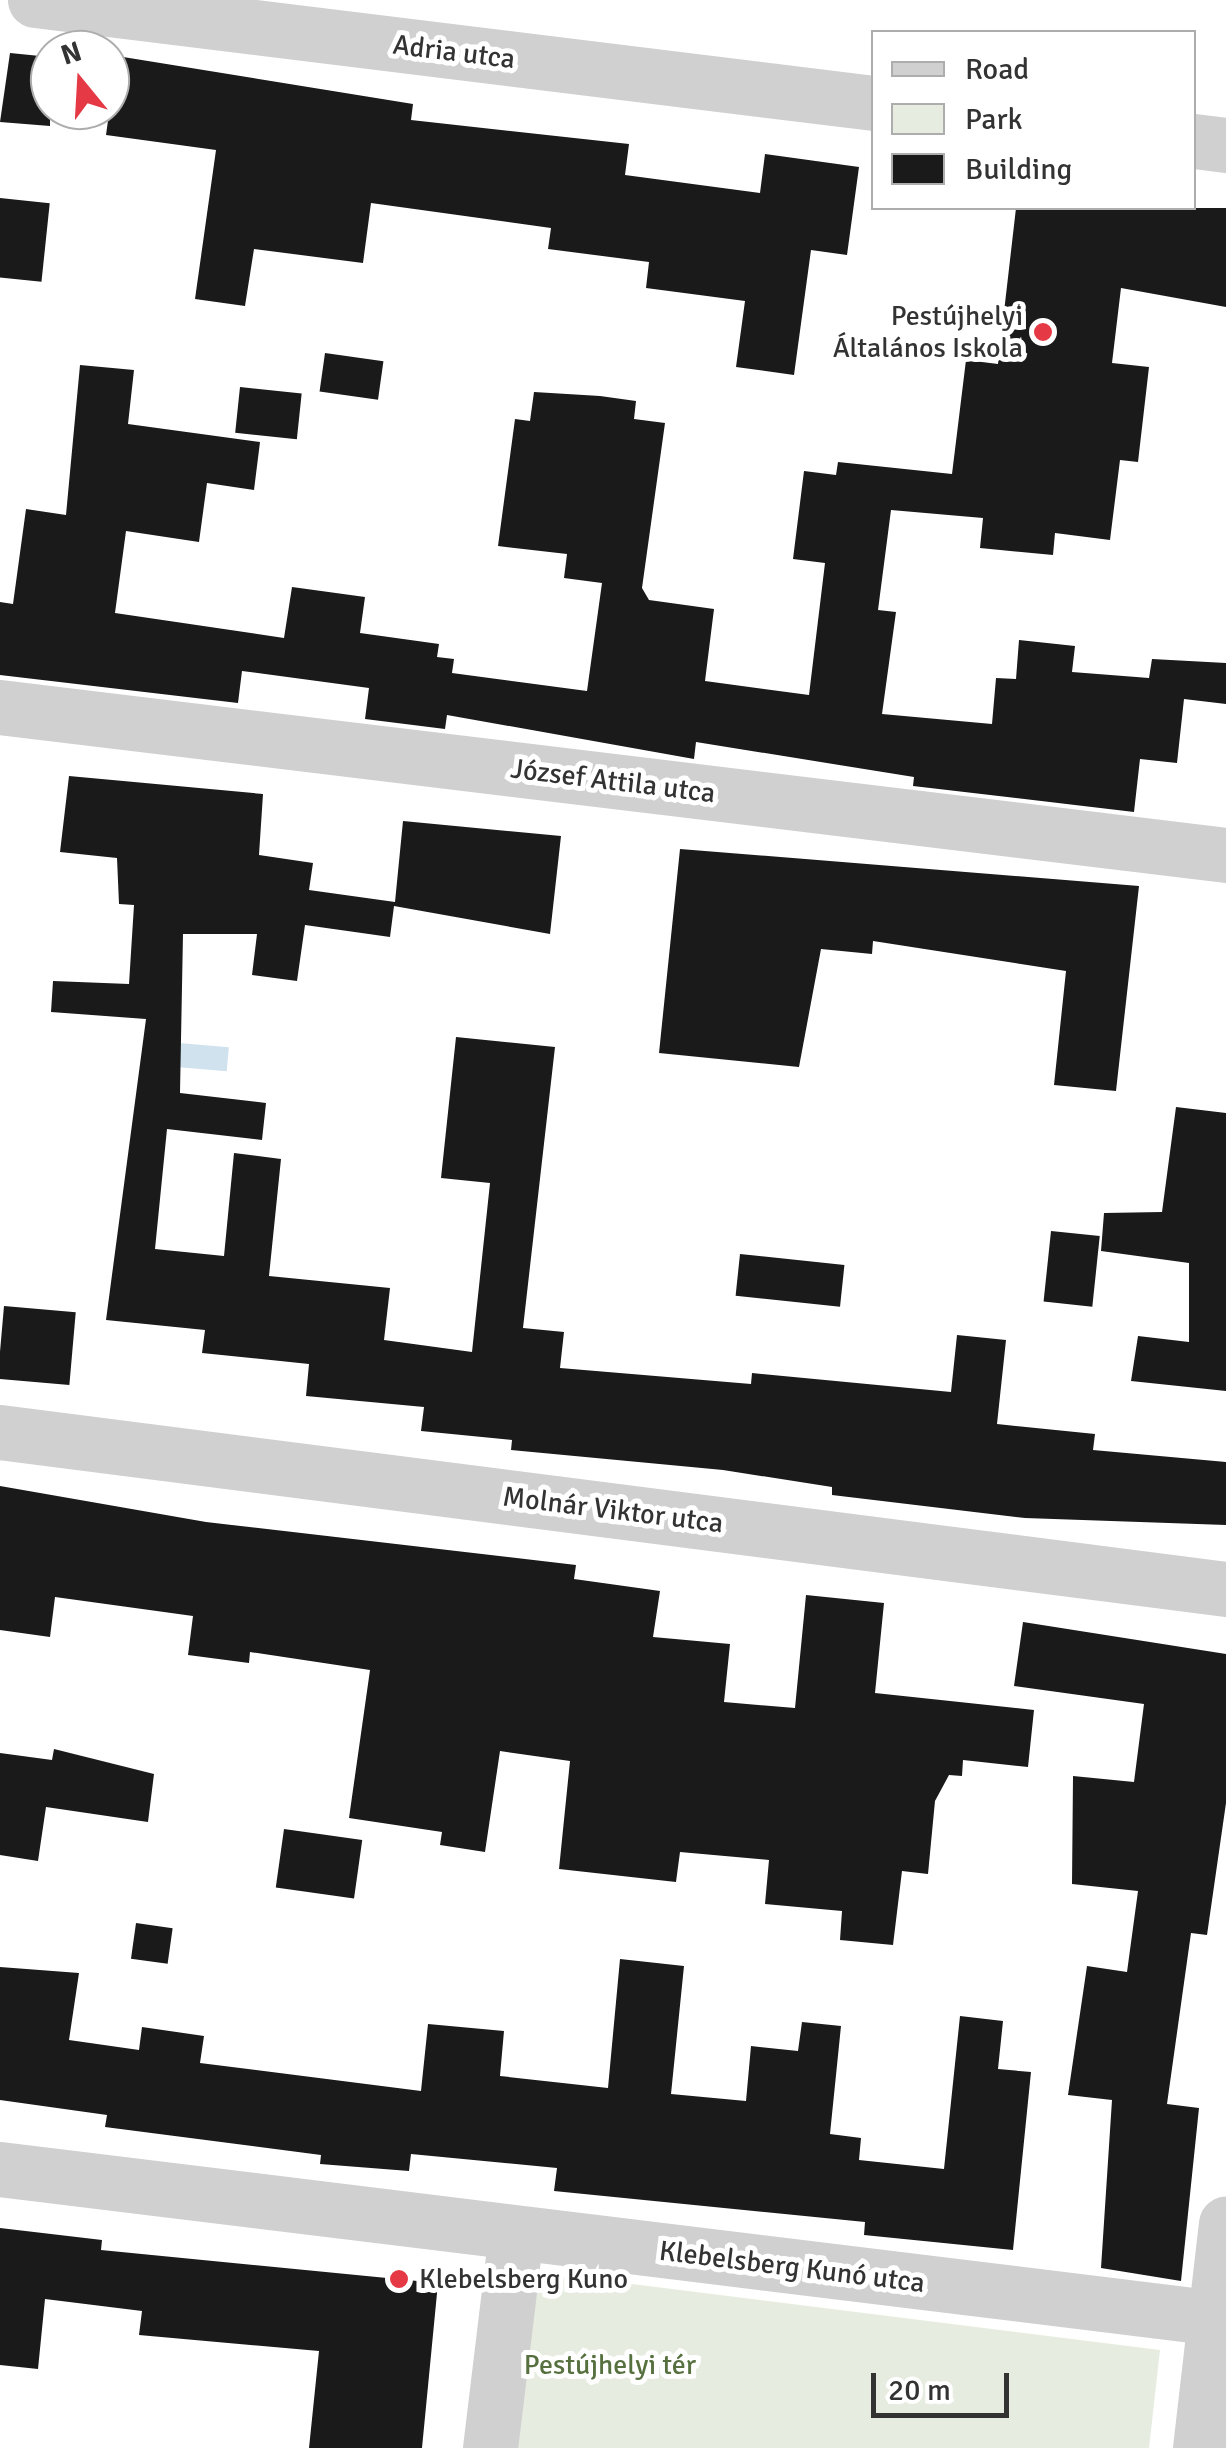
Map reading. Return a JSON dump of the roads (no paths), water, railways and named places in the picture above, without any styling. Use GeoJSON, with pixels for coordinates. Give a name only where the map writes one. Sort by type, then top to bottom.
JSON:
{"type":"FeatureCollection","features":[{"type":"Feature","properties":{"kind":"street","name":"Adria utca"},"geometry":{"type":"LineString","coordinates":[[36,0],[871,102]]}},
{"type":"Feature","properties":{"kind":"street"},"geometry":{"type":"LineString","coordinates":[[1196,142],[1226,146]]}},
{"type":"Feature","properties":{"kind":"street","name":"József Attila utca"},"geometry":{"type":"LineString","coordinates":[[0,707],[1226,855]]}},
{"type":"Feature","properties":{"kind":"street","name":"Molnár Viktor utca"},"geometry":{"type":"LineString","coordinates":[[0,1432],[1226,1589]]}},
{"type":"Feature","properties":{"kind":"street","name":"Klebelsberg Kunó utca"},"geometry":{"type":"LineString","coordinates":[[0,2169],[1221,2319]]}},
{"type":"Feature","properties":{"kind":"street"},"geometry":{"type":"LineString","coordinates":[[1200,2448],[1221,2319],[1226,2224]]}},
{"type":"Feature","properties":{"kind":"street"},"geometry":{"type":"LineString","coordinates":[[490,2448],[516,2234]]}},
{"type":"Feature","properties":{"kind":"water"},"geometry":{"type":"Polygon","coordinates":[[[179,1043],[229,1047],[227,1071],[177,1067],[179,1043]]]}},
{"type":"Feature","properties":{"kind":"place","name":"Pestújhelyi Általános Iskola"},"geometry":{"type":"Point","coordinates":[1043,332]}},
{"type":"Feature","properties":{"kind":"place","name":"Klebelsberg Kuno"},"geometry":{"type":"Point","coordinates":[399,2279]}},
{"type":"Feature","properties":{"kind":"park label","name":"Pestújhelyi tér"},"geometry":{"type":"Point","coordinates":[610,2365]}}]}
